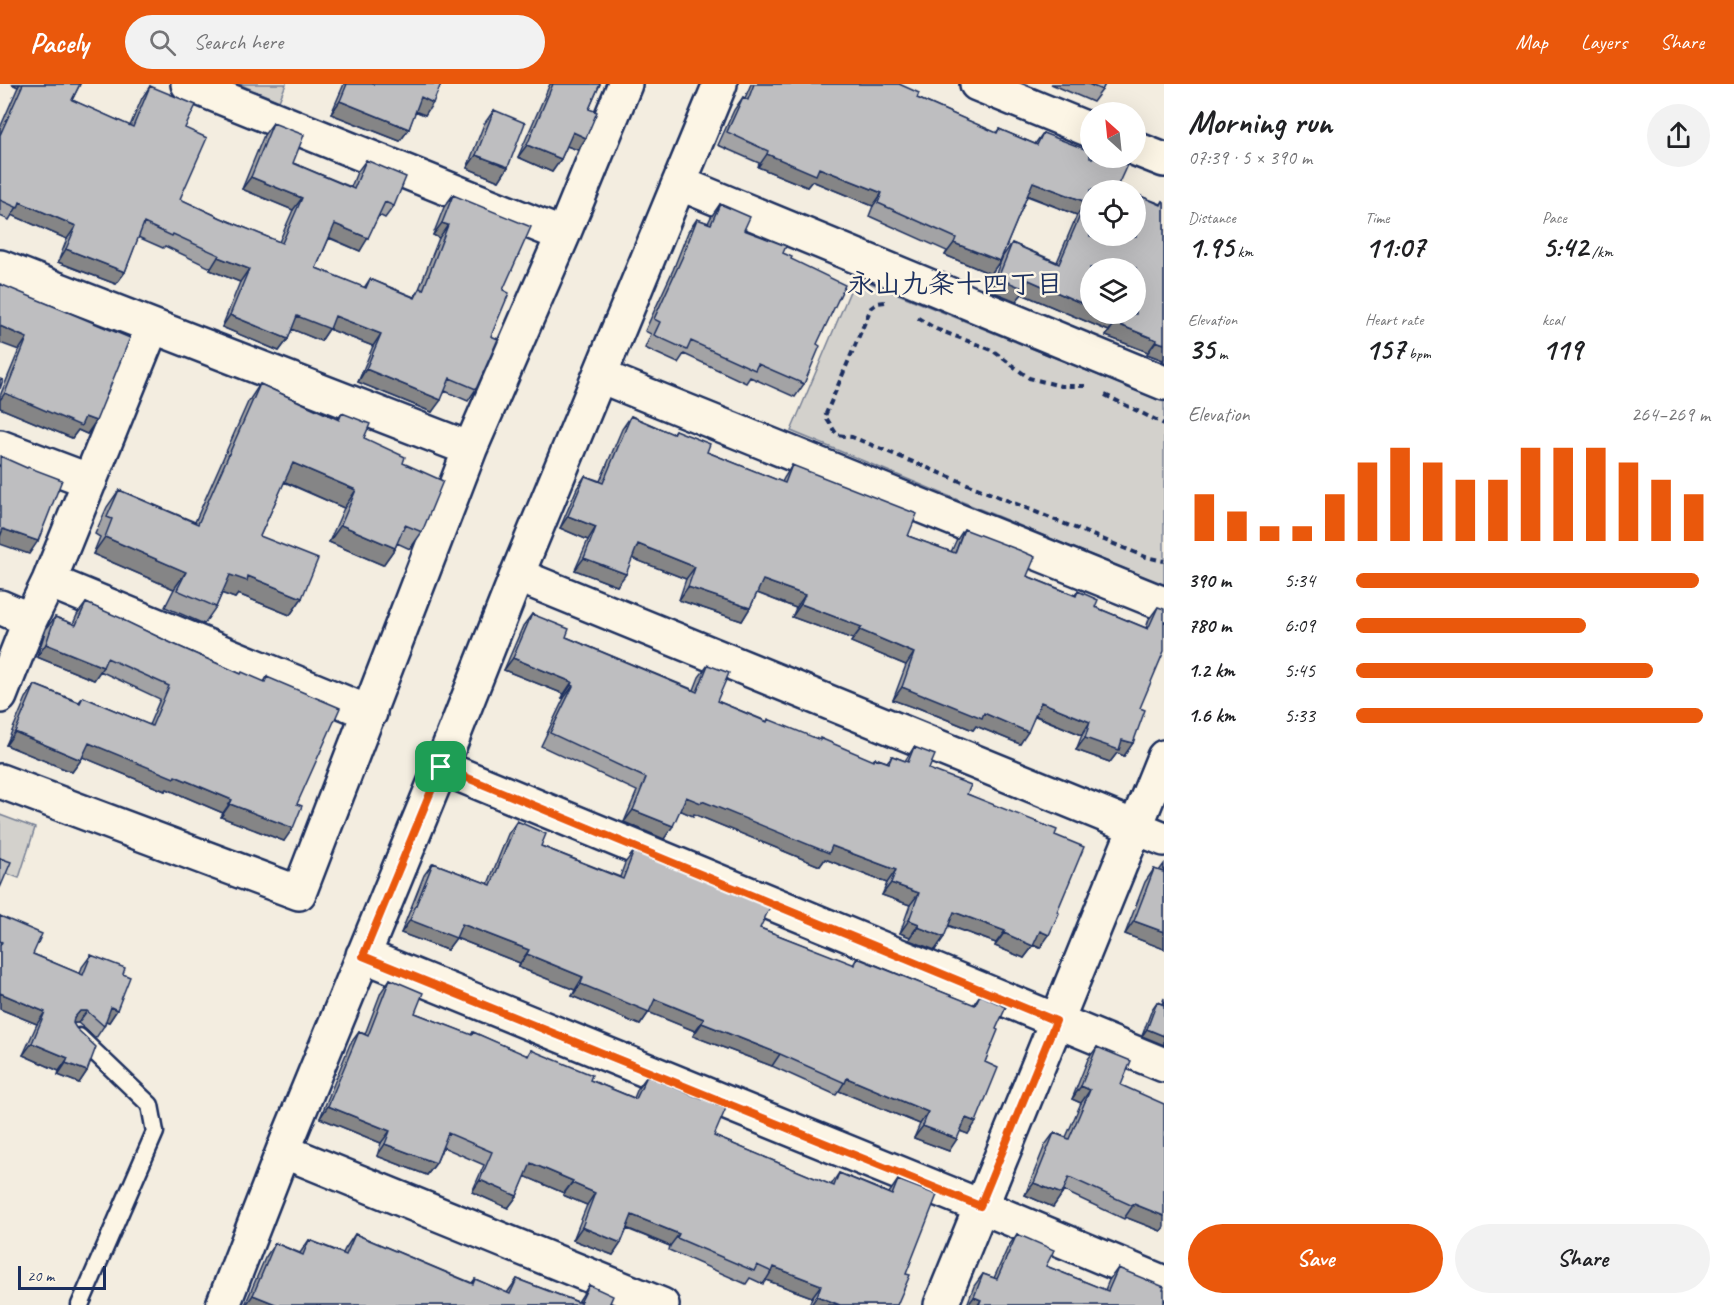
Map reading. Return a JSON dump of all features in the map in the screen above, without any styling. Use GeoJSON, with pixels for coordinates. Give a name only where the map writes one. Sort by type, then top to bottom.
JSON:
{"type":"FeatureCollection","features":[{"type":"Feature","properties":{"kind":"street"},"geometry":{"type":"LineString","coordinates":[[188,84],[562,235]]}},
{"type":"Feature","properties":{"kind":"street"},"geometry":{"type":"LineString","coordinates":[[0,782],[299,892],[470,449],[625,84]]}},
{"type":"Feature","properties":{"kind":"street"},"geometry":{"type":"LineString","coordinates":[[223,1305],[283,1151],[441,767],[517,575],[720,84]]}},
{"type":"Feature","properties":{"kind":"street"},"geometry":{"type":"LineString","coordinates":[[977,84],[1080,126]]}},
{"type":"Feature","properties":{"kind":"street"},"geometry":{"type":"LineString","coordinates":[[1146,153],[1164,160]]}},
{"type":"Feature","properties":{"kind":"street"},"geometry":{"type":"LineString","coordinates":[[679,183],[1164,383]]}},
{"type":"Feature","properties":{"kind":"street"},"geometry":{"type":"LineString","coordinates":[[0,267],[470,449]]}},
{"type":"Feature","properties":{"kind":"street"},"geometry":{"type":"LineString","coordinates":[[0,696],[152,327]]}},
{"type":"Feature","properties":{"kind":"street"},"geometry":{"type":"LineString","coordinates":[[600,376],[1164,604]]}},
{"type":"Feature","properties":{"kind":"street"},"geometry":{"type":"LineString","coordinates":[[0,447],[90,481]]}},
{"type":"Feature","properties":{"kind":"street"},"geometry":{"type":"LineString","coordinates":[[517,575],[1150,833]]}},
{"type":"Feature","properties":{"kind":"street"},"geometry":{"type":"LineString","coordinates":[[49,581],[370,713]]}},
{"type":"Feature","properties":{"kind":"street"},"geometry":{"type":"LineString","coordinates":[[0,608],[30,620]]}},
{"type":"Feature","properties":{"kind":"street"},"geometry":{"type":"LineString","coordinates":[[941,1305],[1056,1021],[1150,833],[1164,757]]}},
{"type":"Feature","properties":{"kind":"street"},"geometry":{"type":"LineString","coordinates":[[441,767],[1164,1065]]}},
{"type":"Feature","properties":{"kind":"street"},"geometry":{"type":"LineString","coordinates":[[363,956],[1164,1283]]}},
{"type":"Feature","properties":{"kind":"street"},"geometry":{"type":"LineString","coordinates":[[283,1151],[662,1305]]}},
{"type":"Feature","properties":{"kind":"lane"},"geometry":{"type":"LineString","coordinates":[[75,1033],[150,1105],[155,1132],[80,1305]]}},
{"type":"Feature","properties":{"kind":"path"},"geometry":{"type":"LineString","coordinates":[[891,301],[878,303],[872,308],[825,416],[837,435],[852,437],[1146,557],[1164,561]]}},
{"type":"Feature","properties":{"kind":"path"},"geometry":{"type":"LineString","coordinates":[[909,312],[936,329],[992,350],[1029,378],[1062,386],[1085,385],[1095,390]]}},
{"type":"Feature","properties":{"kind":"path"},"geometry":{"type":"LineString","coordinates":[[1105,395],[1164,424]]}},
{"type":"Feature","properties":{"kind":"shaded area"},"geometry":{"type":"Polygon","coordinates":[[[239,84],[286,84],[279,101],[239,84]]]}},
{"type":"Feature","properties":{"kind":"shaded area"},"geometry":{"type":"Polygon","coordinates":[[[856,277],[1164,402],[1164,585],[791,431],[856,277]]]}},
{"type":"Feature","properties":{"kind":"shaded area"},"geometry":{"type":"Polygon","coordinates":[[[0,815],[35,828],[19,878],[0,871],[0,815]]]}},
{"type":"Feature","properties":{"kind":"building"},"geometry":{"type":"Polygon","coordinates":[[[23,84],[80,84],[72,100],[133,127],[150,86],[196,105],[185,128],[207,138],[180,199],[282,243],[302,198],[251,177],[273,123],[304,135],[293,163],[354,189],[366,160],[406,177],[394,206],[385,202],[368,238],[335,224],[316,268],[366,288],[370,279],[415,298],[420,288],[423,290],[448,225],[442,223],[453,195],[531,227],[503,290],[509,293],[491,336],[498,339],[476,389],[450,378],[441,400],[366,369],[381,334],[335,316],[330,329],[297,316],[288,339],[230,315],[249,269],[144,223],[125,272],[66,249],[76,226],[20,202],[18,208],[0,200],[0,135],[23,84]]]}},
{"type":"Feature","properties":{"kind":"building"},"geometry":{"type":"Polygon","coordinates":[[[347,84],[441,84],[433,103],[421,97],[409,129],[340,101],[347,84]]]}},
{"type":"Feature","properties":{"kind":"building"},"geometry":{"type":"Polygon","coordinates":[[[553,84],[600,84],[589,109],[597,112],[586,138],[573,132],[561,159],[527,145],[553,84]]]}},
{"type":"Feature","properties":{"kind":"building"},"geometry":{"type":"Polygon","coordinates":[[[754,84],[899,84],[919,93],[917,98],[997,133],[999,129],[1037,145],[1043,133],[1080,147],[1080,168],[1126,168],[1120,180],[1080,180],[1080,200],[1033,182],[1000,261],[954,243],[956,238],[878,203],[882,193],[819,168],[816,175],[767,154],[768,151],[727,132],[743,97],[748,100],[754,84]]]}},
{"type":"Feature","properties":{"kind":"building"},"geometry":{"type":"Polygon","coordinates":[[[1088,84],[1105,84],[1102,90],[1088,84]]]}},
{"type":"Feature","properties":{"kind":"building"},"geometry":{"type":"Polygon","coordinates":[[[494,110],[525,123],[508,167],[476,155],[494,110]]]}},
{"type":"Feature","properties":{"kind":"building"},"geometry":{"type":"Polygon","coordinates":[[[1146,198],[1161,205],[1163,201],[1164,344],[1117,324],[1146,324],[1146,258],[1080,258],[1080,303],[1029,280],[1025,289],[998,278],[1012,243],[1059,264],[1080,216],[1080,246],[1146,246],[1146,198]]]}},
{"type":"Feature","properties":{"kind":"building"},"geometry":{"type":"Polygon","coordinates":[[[720,204],[750,217],[744,230],[786,246],[783,253],[792,257],[791,259],[845,285],[817,344],[820,346],[804,384],[758,364],[755,370],[691,341],[687,350],[654,335],[660,322],[654,319],[697,219],[711,224],[720,204]]]}},
{"type":"Feature","properties":{"kind":"building"},"geometry":{"type":"Polygon","coordinates":[[[0,284],[130,338],[96,421],[85,417],[81,426],[5,393],[27,338],[0,326],[0,284]]]}},
{"type":"Feature","properties":{"kind":"building"},"geometry":{"type":"Polygon","coordinates":[[[260,384],[339,420],[342,413],[370,424],[364,438],[405,457],[403,463],[443,481],[422,532],[405,525],[395,548],[341,525],[356,490],[293,463],[260,536],[318,559],[302,598],[248,576],[247,581],[230,575],[216,607],[177,590],[186,572],[105,537],[112,519],[107,517],[119,490],[198,524],[260,384]]]}},
{"type":"Feature","properties":{"kind":"building"},"geometry":{"type":"Polygon","coordinates":[[[631,416],[673,434],[675,430],[710,444],[707,452],[785,483],[792,465],[917,514],[908,536],[955,553],[964,529],[1019,550],[1035,557],[1027,576],[1076,596],[1078,591],[1098,600],[1095,607],[1148,629],[1158,607],[1164,609],[1164,651],[1140,708],[1145,710],[1133,743],[1122,740],[1119,750],[1085,738],[1090,722],[1041,702],[1028,732],[984,713],[982,718],[902,687],[914,653],[860,630],[862,627],[801,604],[805,595],[763,580],[750,608],[688,587],[695,567],[638,544],[626,574],[584,558],[596,527],[568,516],[585,476],[603,483],[631,416]]]}},
{"type":"Feature","properties":{"kind":"building"},"geometry":{"type":"Polygon","coordinates":[[[0,456],[62,480],[38,541],[3,529],[0,537],[0,456]]]}},
{"type":"Feature","properties":{"kind":"building"},"geometry":{"type":"Polygon","coordinates":[[[86,603],[241,674],[242,672],[265,682],[267,677],[340,708],[297,804],[302,806],[293,828],[230,804],[232,800],[175,776],[174,778],[89,743],[81,760],[15,732],[35,685],[80,703],[83,697],[152,726],[169,686],[107,658],[103,667],[46,644],[55,617],[76,625],[86,603]]]}},
{"type":"Feature","properties":{"kind":"building"},"geometry":{"type":"Polygon","coordinates":[[[532,614],[569,629],[566,637],[697,692],[708,665],[729,673],[717,701],[767,722],[768,719],[820,740],[820,738],[874,761],[875,758],[889,763],[892,756],[908,762],[914,747],[935,755],[929,769],[971,785],[967,794],[1057,830],[1055,835],[1084,847],[1049,935],[1040,931],[1033,946],[1004,933],[1005,931],[954,912],[944,937],[918,927],[919,924],[909,920],[919,893],[891,883],[896,870],[832,846],[829,853],[702,801],[701,803],[686,797],[673,826],[633,810],[646,778],[550,733],[573,686],[572,682],[513,658],[532,614]]]}},
{"type":"Feature","properties":{"kind":"building"},"geometry":{"type":"Polygon","coordinates":[[[517,821],[546,834],[541,846],[623,879],[634,851],[770,907],[760,928],[855,965],[857,958],[975,1005],[980,995],[1006,1007],[985,1062],[998,1068],[976,1122],[966,1118],[957,1139],[923,1126],[928,1112],[847,1078],[845,1083],[702,1023],[704,1019],[655,999],[649,1012],[581,984],[583,977],[527,954],[529,950],[462,924],[456,938],[410,920],[433,863],[491,885],[517,821]]]}},
{"type":"Feature","properties":{"kind":"building"},"geometry":{"type":"Polygon","coordinates":[[[0,858],[11,862],[0,888],[0,858]]]}},
{"type":"Feature","properties":{"kind":"building"},"geometry":{"type":"Polygon","coordinates":[[[1164,868],[1164,932],[1134,921],[1154,869],[1163,872],[1164,868]]]}},
{"type":"Feature","properties":{"kind":"building"},"geometry":{"type":"Polygon","coordinates":[[[0,916],[42,934],[33,954],[83,975],[91,955],[125,968],[123,974],[130,977],[117,1010],[111,1007],[104,1026],[87,1011],[80,1011],[74,1018],[73,1023],[76,1028],[96,1047],[87,1071],[66,1063],[68,1058],[32,1043],[45,1012],[0,993],[0,946],[2,942],[0,941],[0,916]]]}},
{"type":"Feature","properties":{"kind":"building"},"geometry":{"type":"Polygon","coordinates":[[[390,979],[423,993],[415,1013],[472,1035],[473,1032],[528,1056],[531,1050],[592,1075],[590,1080],[636,1099],[647,1076],[726,1108],[714,1136],[834,1186],[839,1173],[892,1195],[898,1180],[937,1195],[906,1274],[910,1275],[897,1305],[840,1305],[817,1296],[821,1285],[774,1267],[772,1272],[757,1265],[754,1271],[677,1238],[679,1234],[632,1215],[621,1243],[582,1227],[595,1193],[531,1163],[517,1196],[480,1180],[492,1152],[448,1133],[436,1163],[385,1144],[390,1131],[328,1106],[359,1032],[368,1036],[390,979]]]}},
{"type":"Feature","properties":{"kind":"building"},"geometry":{"type":"Polygon","coordinates":[[[1157,1002],[1164,1005],[1164,1036],[1147,1029],[1157,1002]]]}},
{"type":"Feature","properties":{"kind":"building"},"geometry":{"type":"Polygon","coordinates":[[[1097,1047],[1131,1061],[1121,1085],[1164,1104],[1164,1216],[1134,1204],[1133,1206],[1069,1177],[1062,1194],[1034,1183],[1054,1133],[1069,1139],[1090,1090],[1081,1086],[1097,1047]]]}},
{"type":"Feature","properties":{"kind":"building"},"geometry":{"type":"Polygon","coordinates":[[[355,1234],[473,1284],[475,1279],[510,1294],[517,1279],[580,1303],[589,1285],[613,1296],[609,1305],[278,1305],[253,1295],[275,1243],[303,1255],[309,1240],[346,1255],[355,1234]]]}},
{"type":"Feature","properties":{"kind":"building"},"geometry":{"type":"Polygon","coordinates":[[[1017,1234],[1054,1250],[1046,1266],[1108,1291],[1118,1268],[1164,1287],[1164,1305],[979,1305],[981,1300],[974,1297],[983,1274],[997,1279],[1017,1234]]]}},
{"type":"Feature","properties":{"kind":"district","name":"永山九条十四丁目"},"geometry":{"type":"Point","coordinates":[955,284]}},
{"type":"Feature","properties":{"kind":"route"},"geometry":{"type":"LineString","coordinates":[[441,767],[1056,1021],[980,1206],[363,956],[441,767]]}}]}
